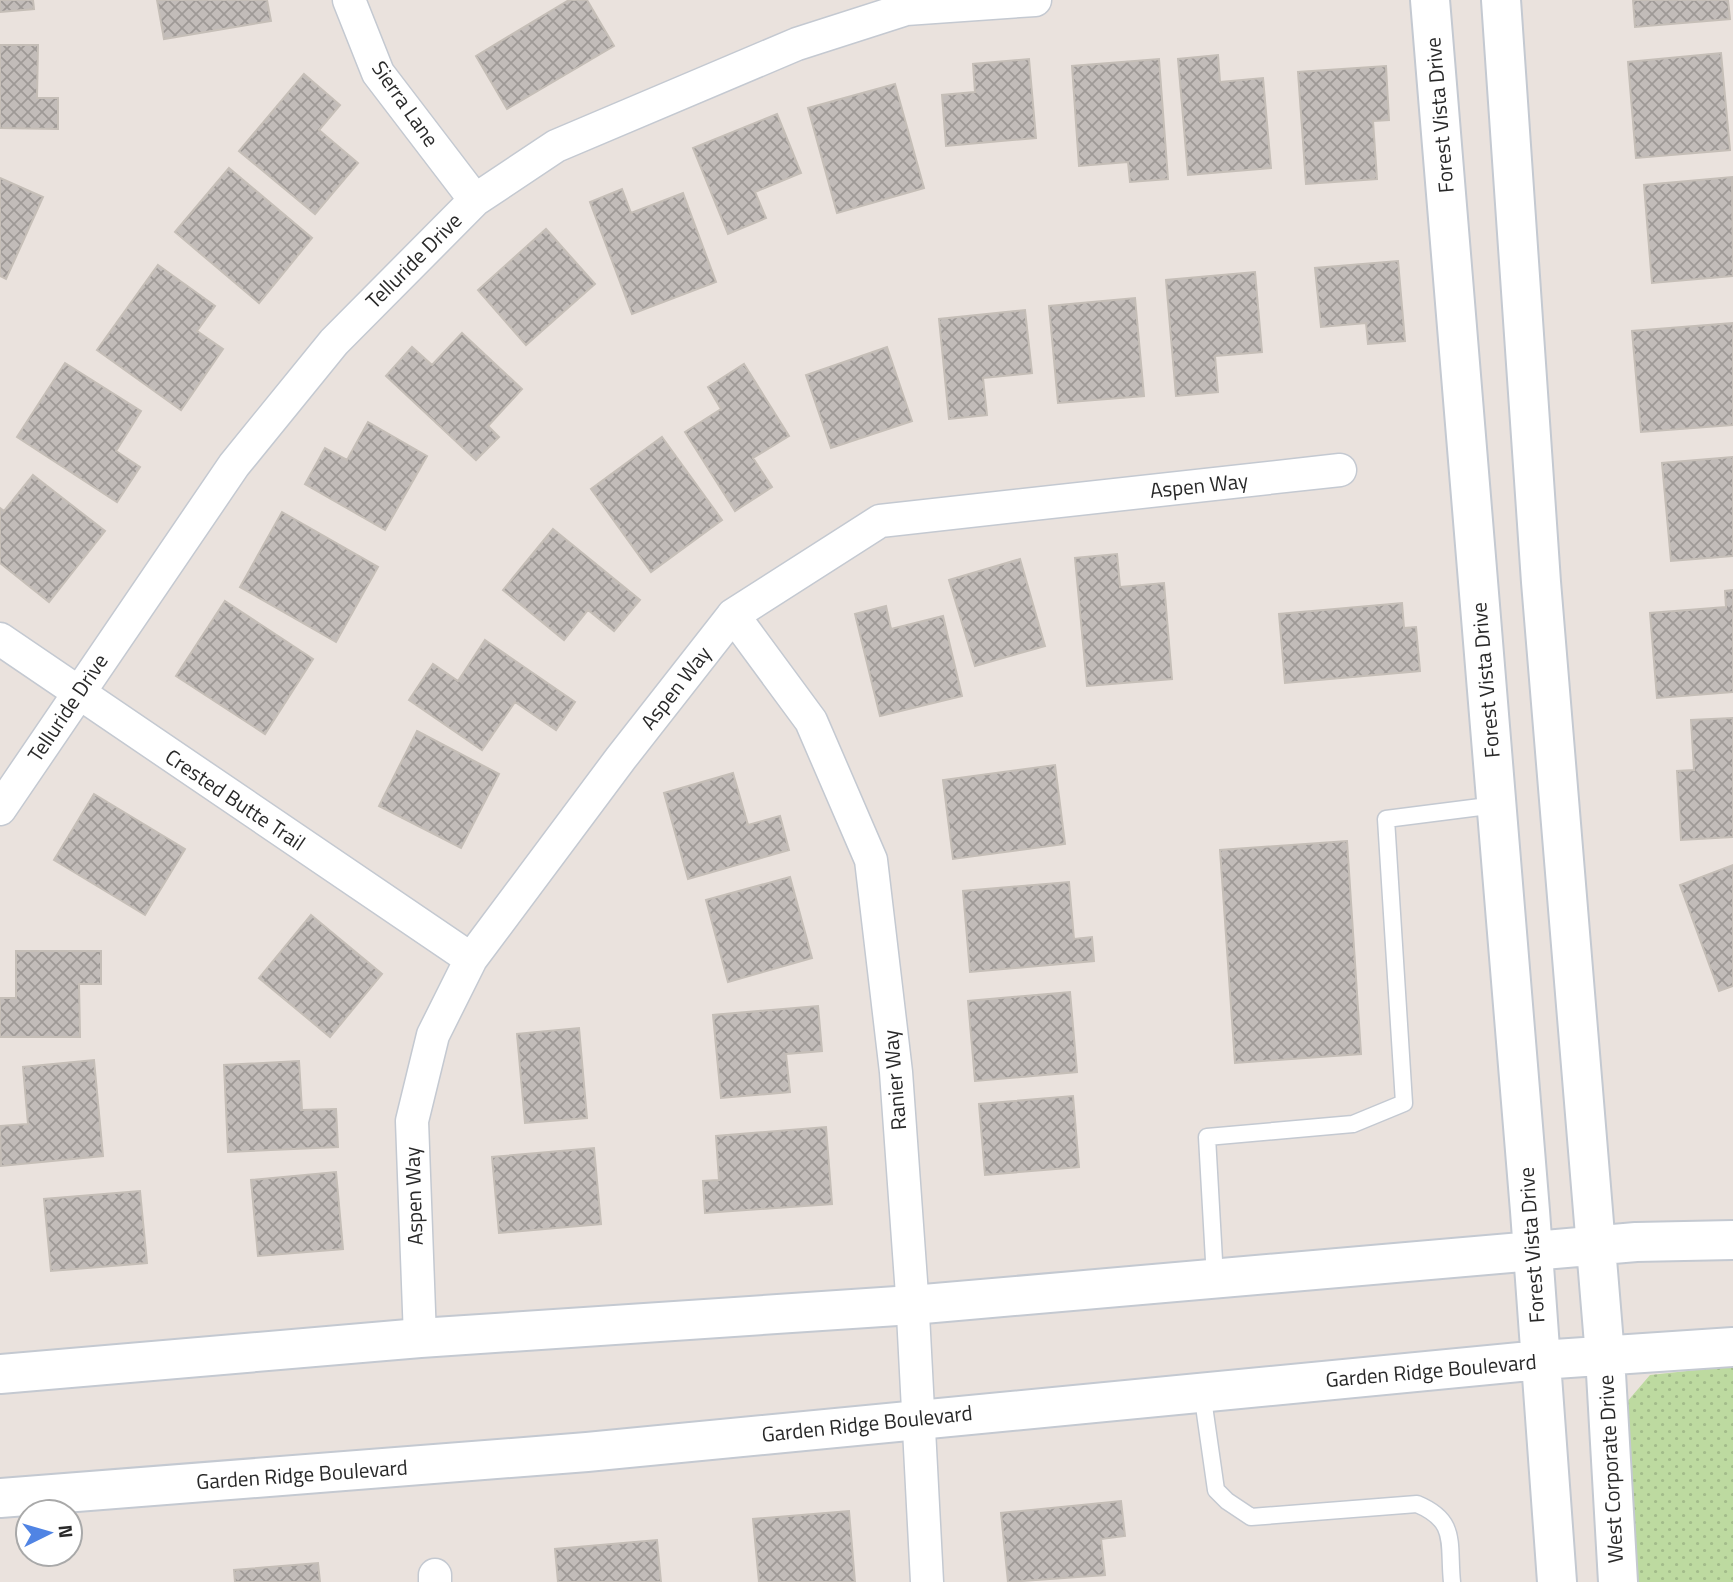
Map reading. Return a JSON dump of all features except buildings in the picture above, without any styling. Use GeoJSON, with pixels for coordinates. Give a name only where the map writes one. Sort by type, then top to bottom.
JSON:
{"type":"FeatureCollection","features":[{"type":"Feature","properties":{"kind":"main road","name":"Forest Vista Drive"},"geometry":{"type":"LineString","coordinates":[[1430,0],[1540,1360]]}},
{"type":"Feature","properties":{"kind":"main road"},"geometry":{"type":"LineString","coordinates":[[1501,0],[1541,582],[1605,1356]]}},
{"type":"Feature","properties":{"kind":"main road"},"geometry":{"type":"LineString","coordinates":[[0,1374],[420,1338],[912,1305],[1595,1245],[1733,1240]]}},
{"type":"Feature","properties":{"kind":"main road","name":"Garden Ridge Boulevard"},"geometry":{"type":"LineString","coordinates":[[0,1498],[587,1452],[1540,1360],[1733,1348]]}},
{"type":"Feature","properties":{"kind":"main road","name":"West Corporate Drive"},"geometry":{"type":"LineString","coordinates":[[1605,1356],[1618,1582]]}},
{"type":"Feature","properties":{"kind":"main road"},"geometry":{"type":"LineString","coordinates":[[1540,1360],[1557,1582]]}},
{"type":"Feature","properties":{"kind":"street","name":"Sierra Lane"},"geometry":{"type":"LineString","coordinates":[[349,0],[378,73],[475,200]]}},
{"type":"Feature","properties":{"kind":"street","name":"Telluride Drive"},"geometry":{"type":"LineString","coordinates":[[0,809],[234,465],[334,342],[475,200],[556,146],[797,44],[905,4],[1035,0]]}},
{"type":"Feature","properties":{"kind":"street","name":"Aspen Way"},"geometry":{"type":"LineString","coordinates":[[420,1338],[412,1121],[433,1035],[471,959],[621,758],[733,615],[880,521],[1340,470]]}},
{"type":"Feature","properties":{"kind":"street","name":"Ranier Way"},"geometry":{"type":"LineString","coordinates":[[733,615],[811,721],[871,859],[896,1072],[927,1582]]}},
{"type":"Feature","properties":{"kind":"street","name":"Crested Butte Trail"},"geometry":{"type":"LineString","coordinates":[[0,639],[471,959]]}},
{"type":"Feature","properties":{"kind":"lane"},"geometry":{"type":"LineString","coordinates":[[1215,1278],[1207,1137],[1353,1124],[1404,1103],[1386,819],[1496,805]]}},
{"type":"Feature","properties":{"kind":"lane"},"geometry":{"type":"LineString","coordinates":[[1202,1392],[1216,1490],[1227,1500],[1251,1517],[1417,1504],[1435,1511],[1447,1525],[1452,1582]]}},
{"type":"Feature","properties":{"kind":"green space"},"geometry":{"type":"Polygon","coordinates":[[[1733,1366],[1733,1582],[1637,1582],[1626,1403],[1650,1375],[1733,1366]]]}}]}
